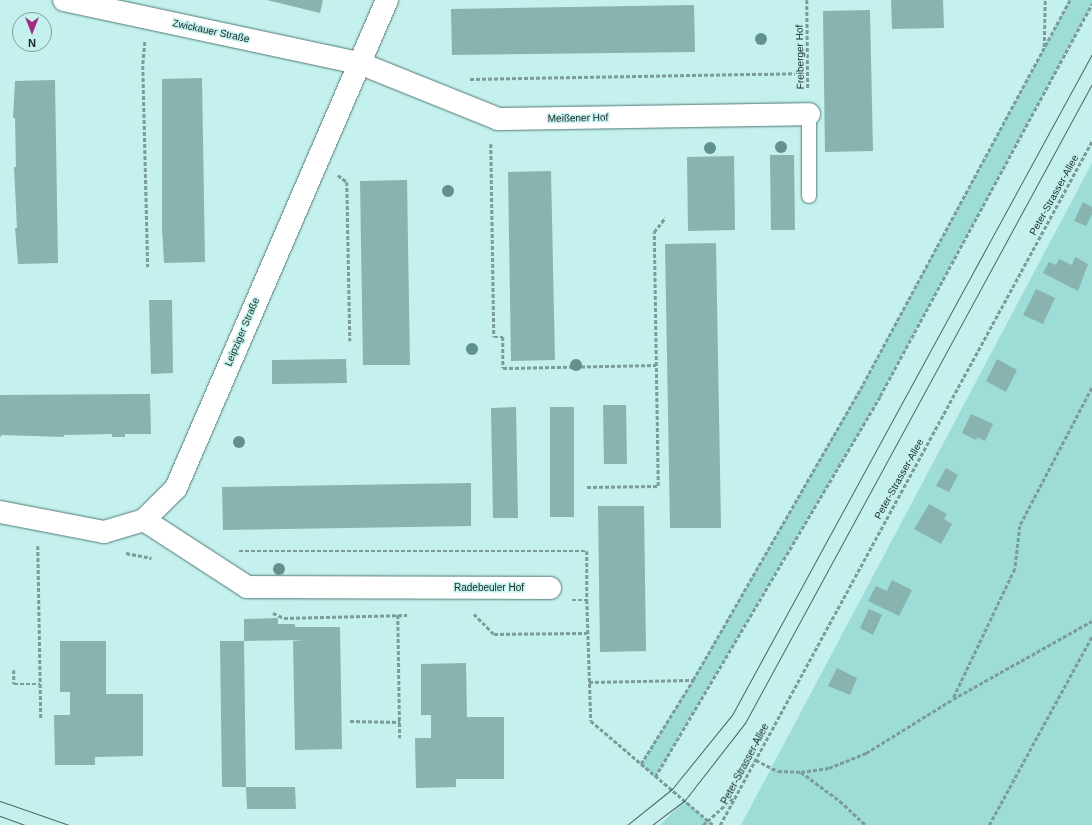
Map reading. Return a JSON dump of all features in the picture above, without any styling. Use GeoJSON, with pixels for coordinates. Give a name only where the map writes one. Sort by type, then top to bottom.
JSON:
{"type":"FeatureCollection","features":[{"type":"Feature","properties":{"kind":"street","name":"Zwickauer Straße"},"geometry":{"type":"LineString","coordinates":[[64,0],[358,63]]}},
{"type":"Feature","properties":{"kind":"street","name":"Leipziger Straße"},"geometry":{"type":"LineString","coordinates":[[0,512],[104,532],[144,520],[176,488],[358,63],[387,0]]}},
{"type":"Feature","properties":{"kind":"street","name":"Meißener Hof"},"geometry":{"type":"LineString","coordinates":[[358,63],[498,119],[809,114]]}},
{"type":"Feature","properties":{"kind":"street","name":"Radebeuler Hof"},"geometry":{"type":"LineString","coordinates":[[144,520],[247,587],[550,588]]}},
{"type":"Feature","properties":{"kind":"lane"},"geometry":{"type":"LineString","coordinates":[[809,114],[809,196]]}},
{"type":"Feature","properties":{"kind":"path","name":"Freiberger Hof"},"geometry":{"type":"LineString","coordinates":[[807,0],[809,114]]}},
{"type":"Feature","properties":{"kind":"path"},"geometry":{"type":"LineString","coordinates":[[1044,49],[1045,0]]}},
{"type":"Feature","properties":{"kind":"path"},"geometry":{"type":"LineString","coordinates":[[641,764],[693,680],[863,384],[1070,0]]}},
{"type":"Feature","properties":{"kind":"path"},"geometry":{"type":"LineString","coordinates":[[655,776],[880,396],[1092,4]]}},
{"type":"Feature","properties":{"kind":"path"},"geometry":{"type":"LineString","coordinates":[[148,18],[143,66],[148,267]]}},
{"type":"Feature","properties":{"kind":"path"},"geometry":{"type":"LineString","coordinates":[[467,80],[808,73]]}},
{"type":"Feature","properties":{"kind":"path"},"geometry":{"type":"LineString","coordinates":[[490,116],[494,337],[503,337],[503,368],[656,365]]}},
{"type":"Feature","properties":{"kind":"path","name":"Peter-Strasser-Allee"},"geometry":{"type":"LineString","coordinates":[[720,825],[1092,141]]}},
{"type":"Feature","properties":{"kind":"path"},"geometry":{"type":"LineString","coordinates":[[317,159],[347,182],[350,342]]}},
{"type":"Feature","properties":{"kind":"path"},"geometry":{"type":"LineString","coordinates":[[587,487],[658,486],[654,232],[666,218]]}},
{"type":"Feature","properties":{"kind":"path"},"geometry":{"type":"LineString","coordinates":[[953,699],[1015,569],[1020,526],[1092,388]]}},
{"type":"Feature","properties":{"kind":"path"},"geometry":{"type":"LineString","coordinates":[[38,519],[41,719]]}},
{"type":"Feature","properties":{"kind":"path"},"geometry":{"type":"LineString","coordinates":[[232,551],[587,551],[588,682],[591,721],[709,820],[713,825]]}},
{"type":"Feature","properties":{"kind":"path"},"geometry":{"type":"LineString","coordinates":[[397,587],[400,738]]}},
{"type":"Feature","properties":{"kind":"path"},"geometry":{"type":"LineString","coordinates":[[550,588],[550,600],[587,600]]}},
{"type":"Feature","properties":{"kind":"path"},"geometry":{"type":"LineString","coordinates":[[756,760],[778,771],[800,772],[829,768],[866,752],[953,699],[1092,621]]}},
{"type":"Feature","properties":{"kind":"path"},"geometry":{"type":"LineString","coordinates":[[989,825],[1092,636]]}},
{"type":"Feature","properties":{"kind":"path"},"geometry":{"type":"LineString","coordinates":[[14,670],[14,684],[40,684]]}},
{"type":"Feature","properties":{"kind":"path"},"geometry":{"type":"LineString","coordinates":[[588,682],[693,680]]}},
{"type":"Feature","properties":{"kind":"path"},"geometry":{"type":"LineString","coordinates":[[350,721],[400,722]]}},
{"type":"Feature","properties":{"kind":"path"},"geometry":{"type":"LineString","coordinates":[[800,772],[840,801],[866,825]]}},
{"type":"Feature","properties":{"kind":"path"},"geometry":{"type":"LineString","coordinates":[[702,825],[737,795]]}},
{"type":"Feature","properties":{"kind":"shaded area"},"geometry":{"type":"Polygon","coordinates":[[[1070,0],[1092,0],[1092,4],[880,396],[655,777],[641,764],[693,680],[863,384],[1070,0]]]}},
{"type":"Feature","properties":{"kind":"shaded area"},"geometry":{"type":"Polygon","coordinates":[[[1092,163],[1092,825],[741,825],[1092,163]]]}},
{"type":"Feature","properties":{"kind":"shaded area"},"geometry":{"type":"Polygon","coordinates":[[[685,800],[692,807],[712,825],[660,825],[685,800]]]}},
{"type":"Feature","properties":{"kind":"building"},"geometry":{"type":"Polygon","coordinates":[[[267,0],[323,0],[320,13],[267,0]]]}},
{"type":"Feature","properties":{"kind":"building"},"geometry":{"type":"Polygon","coordinates":[[[891,0],[943,0],[944,28],[892,29],[891,0]]]}},
{"type":"Feature","properties":{"kind":"building"},"geometry":{"type":"Polygon","coordinates":[[[694,5],[695,52],[452,55],[451,9],[694,5]]]}},
{"type":"Feature","properties":{"kind":"building"},"geometry":{"type":"Polygon","coordinates":[[[870,10],[873,151],[825,152],[823,11],[870,10]]]}},
{"type":"Feature","properties":{"kind":"building"},"geometry":{"type":"Polygon","coordinates":[[[202,78],[205,262],[164,263],[162,227],[162,79],[202,78]]]}},
{"type":"Feature","properties":{"kind":"building"},"geometry":{"type":"Polygon","coordinates":[[[55,80],[58,263],[18,264],[15,228],[17,228],[14,167],[16,167],[15,118],[13,118],[15,81],[55,80]]]}},
{"type":"Feature","properties":{"kind":"building"},"geometry":{"type":"Polygon","coordinates":[[[770,155],[794,155],[795,230],[771,230],[770,155]]]}},
{"type":"Feature","properties":{"kind":"building"},"geometry":{"type":"Polygon","coordinates":[[[734,156],[735,230],[688,231],[687,157],[734,156]]]}},
{"type":"Feature","properties":{"kind":"building"},"geometry":{"type":"Polygon","coordinates":[[[551,171],[555,360],[511,361],[508,172],[551,171]]]}},
{"type":"Feature","properties":{"kind":"building"},"geometry":{"type":"Polygon","coordinates":[[[407,180],[410,365],[363,365],[360,181],[407,180]]]}},
{"type":"Feature","properties":{"kind":"building"},"geometry":{"type":"Polygon","coordinates":[[[1083,202],[1092,207],[1092,214],[1086,226],[1074,221],[1083,202]]]}},
{"type":"Feature","properties":{"kind":"building"},"geometry":{"type":"Polygon","coordinates":[[[716,243],[721,528],[670,528],[665,244],[716,243]]]}},
{"type":"Feature","properties":{"kind":"building"},"geometry":{"type":"Polygon","coordinates":[[[1075,257],[1088,264],[1078,291],[1043,273],[1049,262],[1056,265],[1059,259],[1072,265],[1075,257]]]}},
{"type":"Feature","properties":{"kind":"building"},"geometry":{"type":"Polygon","coordinates":[[[1036,289],[1055,298],[1043,324],[1023,315],[1036,289]]]}},
{"type":"Feature","properties":{"kind":"building"},"geometry":{"type":"Polygon","coordinates":[[[149,300],[172,300],[173,373],[151,374],[149,300]]]}},
{"type":"Feature","properties":{"kind":"building"},"geometry":{"type":"Polygon","coordinates":[[[346,359],[347,383],[272,384],[272,360],[346,359]]]}},
{"type":"Feature","properties":{"kind":"building"},"geometry":{"type":"Polygon","coordinates":[[[997,359],[1017,370],[1006,392],[986,381],[997,359]]]}},
{"type":"Feature","properties":{"kind":"building"},"geometry":{"type":"Polygon","coordinates":[[[150,394],[151,434],[125,434],[125,437],[112,437],[112,434],[64,435],[64,437],[2,435],[0,437],[0,395],[150,394]]]}},
{"type":"Feature","properties":{"kind":"building"},"geometry":{"type":"Polygon","coordinates":[[[603,405],[626,405],[627,464],[604,464],[603,405]]]}},
{"type":"Feature","properties":{"kind":"building"},"geometry":{"type":"Polygon","coordinates":[[[516,407],[518,518],[493,518],[491,408],[516,407]]]}},
{"type":"Feature","properties":{"kind":"building"},"geometry":{"type":"Polygon","coordinates":[[[550,407],[574,407],[574,517],[550,517],[550,407]]]}},
{"type":"Feature","properties":{"kind":"building"},"geometry":{"type":"Polygon","coordinates":[[[971,414],[993,424],[985,441],[977,437],[976,440],[962,433],[971,414]]]}},
{"type":"Feature","properties":{"kind":"building"},"geometry":{"type":"Polygon","coordinates":[[[946,468],[958,475],[949,492],[936,486],[946,468]]]}},
{"type":"Feature","properties":{"kind":"building"},"geometry":{"type":"Polygon","coordinates":[[[471,483],[471,526],[223,530],[222,487],[471,483]]]}},
{"type":"Feature","properties":{"kind":"building"},"geometry":{"type":"Polygon","coordinates":[[[929,504],[947,514],[944,519],[952,524],[941,544],[914,529],[929,504]]]}},
{"type":"Feature","properties":{"kind":"building"},"geometry":{"type":"Polygon","coordinates":[[[598,506],[644,506],[646,651],[600,652],[598,506]]]}},
{"type":"Feature","properties":{"kind":"building"},"geometry":{"type":"Polygon","coordinates":[[[892,580],[912,590],[899,616],[868,601],[876,586],[887,591],[892,580]]]}},
{"type":"Feature","properties":{"kind":"building"},"geometry":{"type":"Polygon","coordinates":[[[869,609],[882,615],[873,635],[860,628],[869,609]]]}},
{"type":"Feature","properties":{"kind":"building"},"geometry":{"type":"Polygon","coordinates":[[[278,618],[278,624],[295,624],[295,627],[340,627],[342,749],[295,750],[293,641],[304,640],[244,641],[244,619],[278,618]]]}},
{"type":"Feature","properties":{"kind":"building"},"geometry":{"type":"Polygon","coordinates":[[[60,641],[106,641],[106,694],[143,694],[143,756],[95,757],[95,765],[55,765],[54,715],[70,715],[70,692],[60,692],[60,641]]]}},
{"type":"Feature","properties":{"kind":"building"},"geometry":{"type":"Polygon","coordinates":[[[220,641],[244,641],[246,787],[222,787],[220,641]]]}},
{"type":"Feature","properties":{"kind":"building"},"geometry":{"type":"Polygon","coordinates":[[[466,663],[467,717],[504,717],[504,779],[456,779],[456,787],[416,788],[415,738],[431,738],[431,715],[421,715],[421,664],[466,663]]]}},
{"type":"Feature","properties":{"kind":"building"},"geometry":{"type":"Polygon","coordinates":[[[837,668],[857,678],[850,695],[828,686],[837,668]]]}},
{"type":"Feature","properties":{"kind":"building"},"geometry":{"type":"Polygon","coordinates":[[[246,787],[295,787],[296,809],[247,809],[246,787]]]}},
{"type":"Feature","properties":{"kind":"tram line"},"geometry":{"type":"LineString","coordinates":[[627,825],[672,789],[732,715],[1092,54]]}},
{"type":"Feature","properties":{"kind":"tram line"},"geometry":{"type":"LineString","coordinates":[[652,825],[685,800],[745,723],[1092,84]]}},
{"type":"Feature","properties":{"kind":"tram line"},"geometry":{"type":"LineString","coordinates":[[0,801],[69,825]]}},
{"type":"Feature","properties":{"kind":"tram line"},"geometry":{"type":"LineString","coordinates":[[0,816],[25,825]]}}]}
